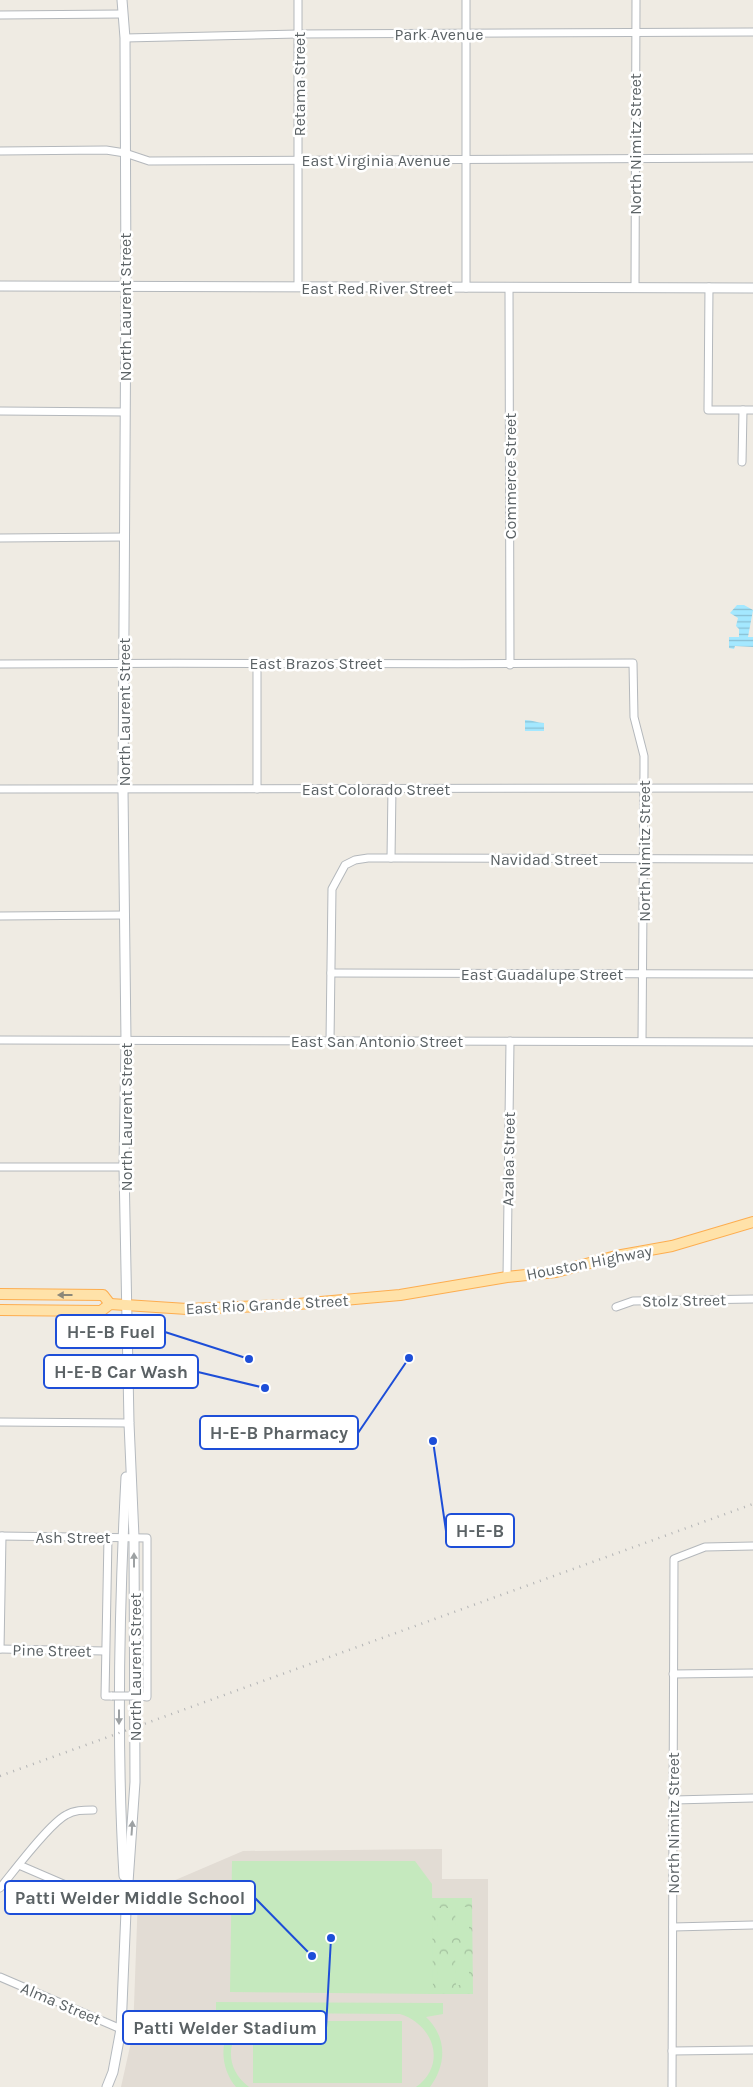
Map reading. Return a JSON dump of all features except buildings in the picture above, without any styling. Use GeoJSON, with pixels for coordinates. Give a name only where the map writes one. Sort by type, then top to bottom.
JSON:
{"type":"FeatureCollection","features":[{"type":"Feature","properties":{"kind":"main road","name":"North Laurent Street"},"geometry":{"type":"LineString","coordinates":[[108,2087],[122,2029],[126,1911],[135,1782],[134,1537],[129,1423],[124,1167],[126,1041],[123,790],[126,286],[125,38],[122,0]]}},
{"type":"Feature","properties":{"kind":"main road","name":"East Red River Street"},"geometry":{"type":"LineString","coordinates":[[0,286],[753,288]]}},
{"type":"Feature","properties":{"kind":"main road","name":"Houston Highway"},"geometry":{"type":"LineString","coordinates":[[364,1298],[400,1295],[507,1277],[556,1272],[616,1256],[672,1246],[753,1222]]}},
{"type":"Feature","properties":{"kind":"main road","name":"East Rio Grande Street"},"geometry":{"type":"LineString","coordinates":[[0,1294],[103,1295],[110,1304]]}},
{"type":"Feature","properties":{"kind":"main road","name":"East Rio Grande Street"},"geometry":{"type":"LineString","coordinates":[[0,1310],[101,1311],[110,1304],[186,1308],[288,1305],[364,1298]]}},
{"type":"Feature","properties":{"kind":"main road","name":"North Laurent Street"},"geometry":{"type":"LineString","coordinates":[[126,1911],[119,1797],[119,1684],[123,1537],[129,1423]]}},
{"type":"Feature","properties":{"kind":"street","name":"Retama Street"},"geometry":{"type":"LineString","coordinates":[[298,0],[298,287]]}},
{"type":"Feature","properties":{"kind":"street"},"geometry":{"type":"LineString","coordinates":[[466,0],[466,288]]}},
{"type":"Feature","properties":{"kind":"street","name":"North Nimitz Street"},"geometry":{"type":"LineString","coordinates":[[635,288],[636,0]]}},
{"type":"Feature","properties":{"kind":"street"},"geometry":{"type":"LineString","coordinates":[[0,15],[122,14]]}},
{"type":"Feature","properties":{"kind":"street","name":"Park Avenue"},"geometry":{"type":"LineString","coordinates":[[125,38],[298,34],[637,31],[753,32]]}},
{"type":"Feature","properties":{"kind":"street","name":"East Virginia Avenue"},"geometry":{"type":"LineString","coordinates":[[0,151],[106,150],[125,153],[149,161],[753,158]]}},
{"type":"Feature","properties":{"kind":"street"},"geometry":{"type":"LineString","coordinates":[[709,287],[708,410],[753,410]]}},
{"type":"Feature","properties":{"kind":"street","name":"Commerce Street"},"geometry":{"type":"LineString","coordinates":[[510,288],[510,665]]}},
{"type":"Feature","properties":{"kind":"street"},"geometry":{"type":"LineString","coordinates":[[742,462],[743,410]]}},
{"type":"Feature","properties":{"kind":"street"},"geometry":{"type":"LineString","coordinates":[[0,411],[125,412]]}},
{"type":"Feature","properties":{"kind":"street"},"geometry":{"type":"LineString","coordinates":[[0,538],[125,537]]}},
{"type":"Feature","properties":{"kind":"street"},"geometry":{"type":"LineString","coordinates":[[257,662],[258,789]]}},
{"type":"Feature","properties":{"kind":"street","name":"East Brazos Street"},"geometry":{"type":"LineString","coordinates":[[0,664],[257,662],[510,665],[632,663]]}},
{"type":"Feature","properties":{"kind":"street","name":"North Nimitz Street"},"geometry":{"type":"LineString","coordinates":[[632,663],[634,717],[644,756],[642,1042]]}},
{"type":"Feature","properties":{"kind":"street"},"geometry":{"type":"LineString","coordinates":[[391,858],[392,788]]}},
{"type":"Feature","properties":{"kind":"street","name":"East Colorado Street"},"geometry":{"type":"LineString","coordinates":[[0,789],[753,788]]}},
{"type":"Feature","properties":{"kind":"street","name":"Navidad Street"},"geometry":{"type":"LineString","coordinates":[[331,973],[332,890],[345,865],[356,860],[391,858],[753,859]]}},
{"type":"Feature","properties":{"kind":"street"},"geometry":{"type":"LineString","coordinates":[[0,916],[124,915]]}},
{"type":"Feature","properties":{"kind":"street"},"geometry":{"type":"LineString","coordinates":[[330,1041],[331,973]]}},
{"type":"Feature","properties":{"kind":"street","name":"East Guadalupe Street"},"geometry":{"type":"LineString","coordinates":[[331,973],[753,974]]}},
{"type":"Feature","properties":{"kind":"street","name":"East San Antonio Street"},"geometry":{"type":"LineString","coordinates":[[0,1040],[753,1042]]}},
{"type":"Feature","properties":{"kind":"street","name":"Azalea Street"},"geometry":{"type":"LineString","coordinates":[[507,1277],[510,1041]]}},
{"type":"Feature","properties":{"kind":"street"},"geometry":{"type":"LineString","coordinates":[[0,1167],[124,1167]]}},
{"type":"Feature","properties":{"kind":"street","name":"Stolz Street"},"geometry":{"type":"LineString","coordinates":[[616,1307],[633,1301],[753,1299]]}},
{"type":"Feature","properties":{"kind":"street"},"geometry":{"type":"LineString","coordinates":[[0,1422],[129,1423]]}},
{"type":"Feature","properties":{"kind":"street"},"geometry":{"type":"LineString","coordinates":[[0,1649],[1,1536]]}},
{"type":"Feature","properties":{"kind":"street","name":"Ash Street"},"geometry":{"type":"LineString","coordinates":[[1,1536],[147,1538],[147,1696],[105,1696],[105,1651]]}},
{"type":"Feature","properties":{"kind":"street"},"geometry":{"type":"LineString","coordinates":[[105,1651],[108,1537]]}},
{"type":"Feature","properties":{"kind":"street","name":"North Nimitz Street"},"geometry":{"type":"LineString","coordinates":[[672,2087],[674,1559],[705,1547],[753,1546]]}},
{"type":"Feature","properties":{"kind":"street","name":"Pine Street"},"geometry":{"type":"LineString","coordinates":[[0,1649],[105,1651]]}},
{"type":"Feature","properties":{"kind":"street"},"geometry":{"type":"LineString","coordinates":[[673,1674],[753,1673]]}},
{"type":"Feature","properties":{"kind":"street"},"geometry":{"type":"LineString","coordinates":[[674,1800],[753,1798]]}},
{"type":"Feature","properties":{"kind":"street"},"geometry":{"type":"LineString","coordinates":[[0,1888],[65,1815],[77,1810],[93,1810]]}},
{"type":"Feature","properties":{"kind":"street"},"geometry":{"type":"LineString","coordinates":[[19,1865],[126,1911]]}},
{"type":"Feature","properties":{"kind":"street"},"geometry":{"type":"LineString","coordinates":[[673,1927],[753,1925]]}},
{"type":"Feature","properties":{"kind":"street","name":"Alma Street"},"geometry":{"type":"LineString","coordinates":[[0,1977],[122,2029]]}},
{"type":"Feature","properties":{"kind":"street"},"geometry":{"type":"LineString","coordinates":[[672,2051],[753,2050]]}},
{"type":"Feature","properties":{"kind":"shaded area"},"geometry":{"type":"Polygon","coordinates":[[[442,1849],[442,1879],[488,1879],[488,2087],[121,2087],[133,2033],[138,1896],[243,1851],[442,1849]]]}},
{"type":"Feature","properties":{"kind":"green space"},"geometry":{"type":"Polygon","coordinates":[[[232,1861],[415,1861],[432,1884],[433,1994],[230,1992],[232,1861]]]}},
{"type":"Feature","properties":{"kind":"green space"},"geometry":{"type":"Polygon","coordinates":[[[431,1898],[472,1898],[473,1994],[432,1994],[431,1898]]]}},
{"type":"Feature","properties":{"kind":"green space"},"geometry":{"type":"Polygon","coordinates":[[[455,1907],[469,1907],[469,1937],[456,1937],[455,1907]]]}},
{"type":"Feature","properties":{"kind":"green space"},"geometry":{"type":"Polygon","coordinates":[[[437,1908],[451,1908],[451,1938],[438,1938],[437,1908]]]}},
{"type":"Feature","properties":{"kind":"green space"},"geometry":{"type":"Polygon","coordinates":[[[451,1955],[451,1985],[438,1985],[437,1956],[451,1955]]]}},
{"type":"Feature","properties":{"kind":"green space"},"geometry":{"type":"Polygon","coordinates":[[[455,1955],[469,1955],[469,1985],[456,1985],[455,1955]]]}},
{"type":"Feature","properties":{"kind":"green space"},"geometry":{"type":"Polygon","coordinates":[[[216,2002],[443,2003],[443,2014],[426,2017],[438,2033],[441,2042],[442,2060],[440,2069],[430,2087],[416,2087],[426,2078],[432,2067],[434,2056],[432,2046],[428,2035],[421,2026],[400,2014],[268,2013],[255,2017],[244,2025],[232,2044],[233,2066],[239,2077],[249,2087],[236,2087],[225,2067],[223,2052],[229,2030],[241,2014],[216,2013],[216,2002]]]}},
{"type":"Feature","properties":{"kind":"green space"},"geometry":{"type":"Polygon","coordinates":[[[253,2021],[402,2021],[402,2083],[253,2083],[253,2021]]]}},
{"type":"Feature","properties":{"kind":"water"},"geometry":{"type":"Polygon","coordinates":[[[737,605],[744,605],[753,610],[748,637],[753,637],[753,647],[735,646],[734,649],[729,648],[729,637],[739,637],[739,629],[736,626],[738,618],[730,613],[737,605]]]}},
{"type":"Feature","properties":{"kind":"water"},"geometry":{"type":"Polygon","coordinates":[[[525,720],[544,723],[544,731],[525,731],[525,720]]]}},
{"type":"Feature","properties":{"kind":"railway"},"geometry":{"type":"LineString","coordinates":[[0,1776],[753,1504]]}},
{"type":"Feature","properties":{"kind":"place","name":"H-E-B Pharmacy"},"geometry":{"type":"Point","coordinates":[409,1358]}},
{"type":"Feature","properties":{"kind":"place","name":"H-E-B Fuel"},"geometry":{"type":"Point","coordinates":[249,1359]}},
{"type":"Feature","properties":{"kind":"place","name":"H-E-B Car Wash"},"geometry":{"type":"Point","coordinates":[265,1388]}},
{"type":"Feature","properties":{"kind":"place","name":"H-E-B"},"geometry":{"type":"Point","coordinates":[433,1441]}},
{"type":"Feature","properties":{"kind":"place","name":"Patti Welder Stadium"},"geometry":{"type":"Point","coordinates":[331,1938]}},
{"type":"Feature","properties":{"kind":"place","name":"Patti Welder Middle School"},"geometry":{"type":"Point","coordinates":[312,1956]}}]}
